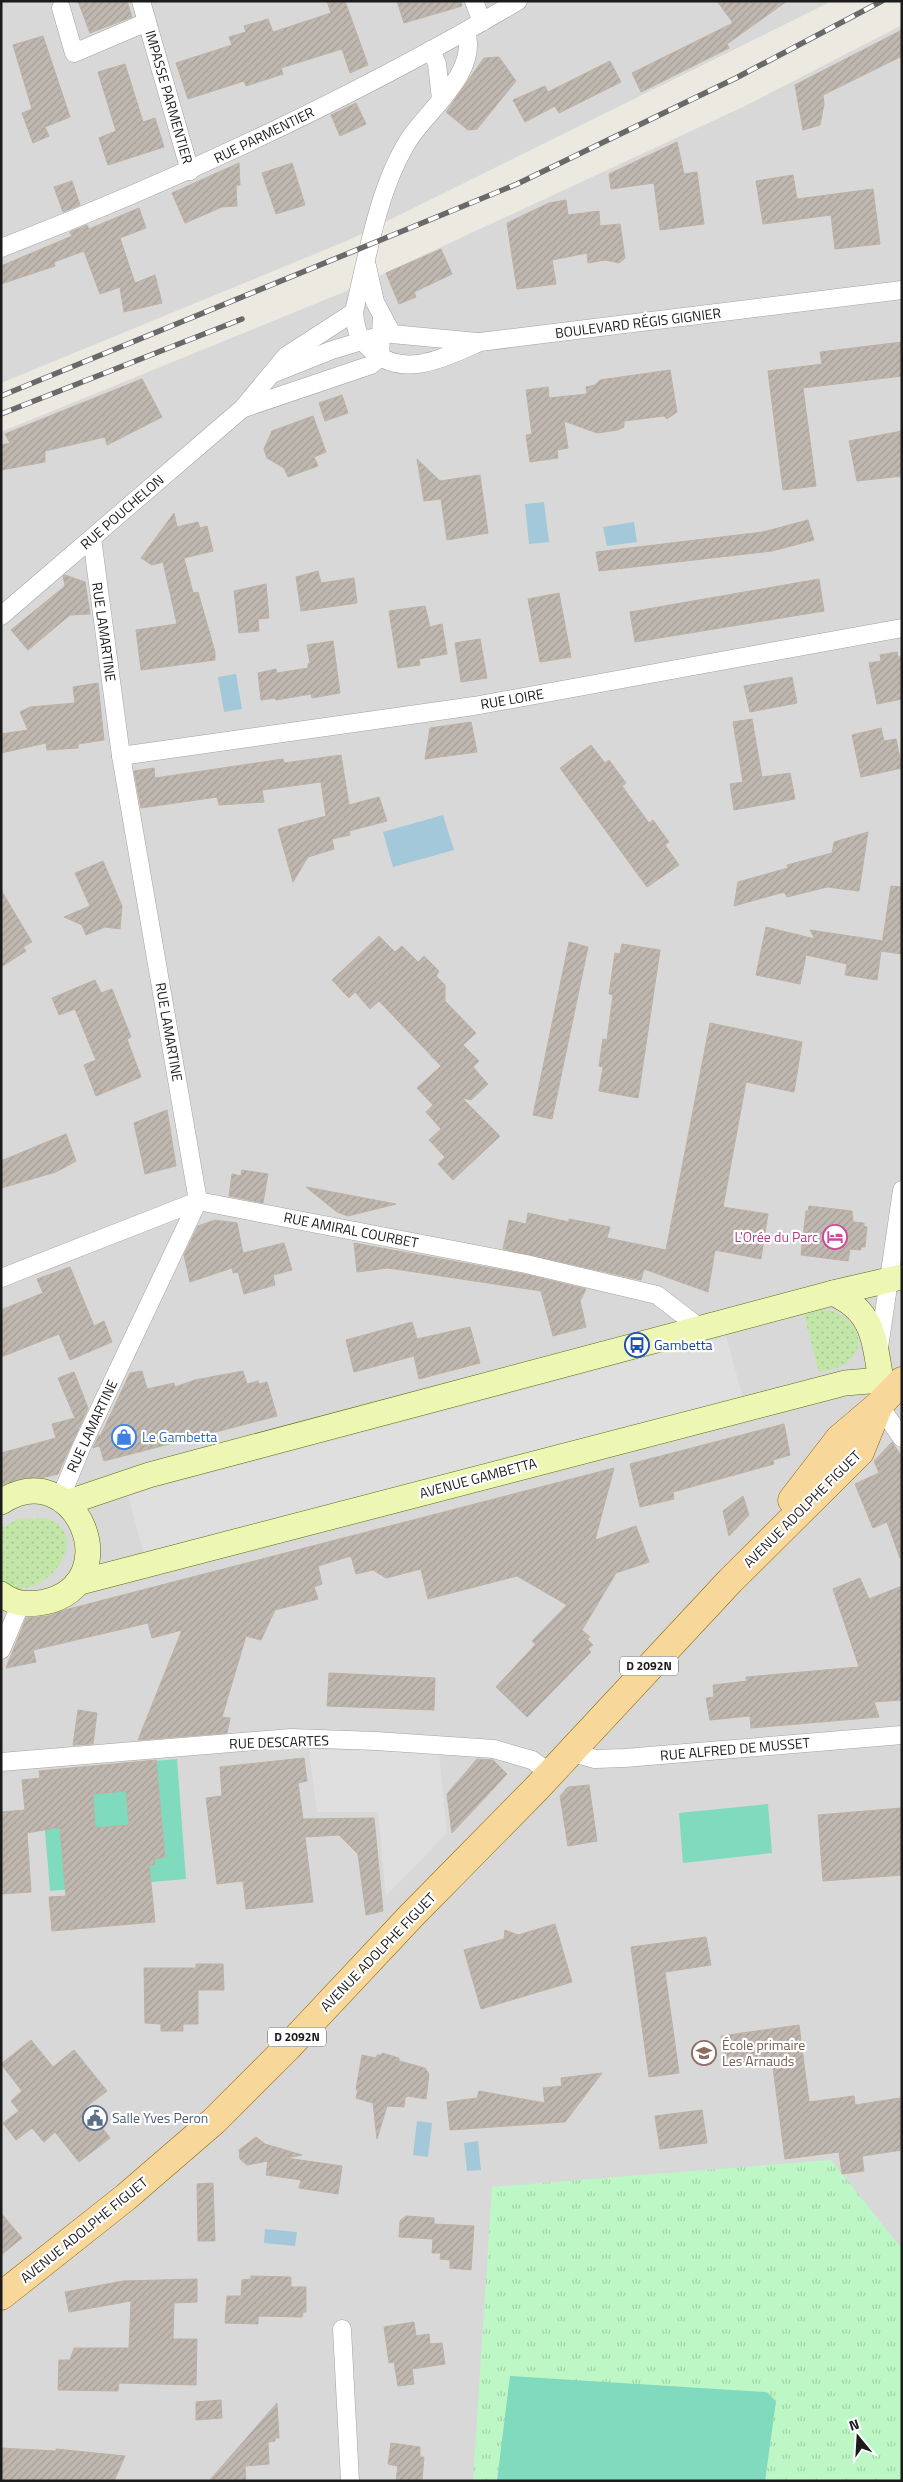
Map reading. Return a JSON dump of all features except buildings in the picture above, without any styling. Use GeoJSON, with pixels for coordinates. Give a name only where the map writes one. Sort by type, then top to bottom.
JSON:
{"type":"FeatureCollection","features":[{"type":"Feature","properties":{"kind":"main road"},"geometry":{"type":"LineString","coordinates":[[63,1501],[150,1475],[833,1292],[895,1278]]}},
{"type":"Feature","properties":{"kind":"main road"},"geometry":{"type":"LineString","coordinates":[[833,1292],[858,1307],[868,1321],[887,1383]]}},
{"type":"Feature","properties":{"kind":"main road","name":"AVENUE GAMBETTA"},"geometry":{"type":"LineString","coordinates":[[7,1598],[37,1604],[52,1600],[66,1593],[77,1583],[836,1385],[862,1380],[887,1383]]}},
{"type":"Feature","properties":{"kind":"main road","name":"AVENUE ADOLPHE FIGUET"},"geometry":{"type":"LineString","coordinates":[[1,2296],[126,2197],[214,2121],[288,2047],[570,1752],[730,1581],[839,1439],[887,1383]]}},
{"type":"Feature","properties":{"kind":"main road"},"geometry":{"type":"LineString","coordinates":[[1,1502],[26,1492],[44,1493],[63,1501],[79,1516],[87,1532],[89,1550],[85,1567],[77,1583]]}},
{"type":"Feature","properties":{"kind":"street","name":"IMPASSE PARMENTIER"},"geometry":{"type":"LineString","coordinates":[[141,1],[190,171]]}},
{"type":"Feature","properties":{"kind":"street"},"geometry":{"type":"LineString","coordinates":[[474,1],[482,22]]}},
{"type":"Feature","properties":{"kind":"street","name":"RUE PARMENTIER"},"geometry":{"type":"LineString","coordinates":[[1,248],[190,171],[466,32],[518,1]]}},
{"type":"Feature","properties":{"kind":"street","name":"IMPASSE PARMENTIER"},"geometry":{"type":"LineString","coordinates":[[61,8],[74,53],[147,22]]}},
{"type":"Feature","properties":{"kind":"street"},"geometry":{"type":"LineString","coordinates":[[360,340],[354,312],[366,260],[395,167],[408,141],[461,72],[467,58],[469,41],[466,32]]}},
{"type":"Feature","properties":{"kind":"street"},"geometry":{"type":"LineString","coordinates":[[431,50],[437,64],[441,99]]}},
{"type":"Feature","properties":{"kind":"street"},"geometry":{"type":"LineString","coordinates":[[243,408],[371,365],[380,357],[387,335],[382,316],[375,302],[366,260]]}},
{"type":"Feature","properties":{"kind":"street","name":"BOULEVARD RÉGIS GIGNIER"},"geometry":{"type":"LineString","coordinates":[[360,340],[380,357],[406,365],[439,360],[480,342],[902,290]]}},
{"type":"Feature","properties":{"kind":"street"},"geometry":{"type":"LineString","coordinates":[[243,408],[286,356],[354,312]]}},
{"type":"Feature","properties":{"kind":"street"},"geometry":{"type":"LineString","coordinates":[[270,375],[360,340],[387,335],[480,342]]}},
{"type":"Feature","properties":{"kind":"street","name":"RUE POUCHELON"},"geometry":{"type":"LineString","coordinates":[[1,616],[243,408]]}},
{"type":"Feature","properties":{"kind":"street","name":"RUE LAMARTINE"},"geometry":{"type":"LineString","coordinates":[[63,1501],[85,1440],[198,1202],[121,756],[92,538]]}},
{"type":"Feature","properties":{"kind":"street","name":"RUE LOIRE"},"geometry":{"type":"LineString","coordinates":[[121,756],[474,706],[902,628]]}},
{"type":"Feature","properties":{"kind":"street"},"geometry":{"type":"LineString","coordinates":[[902,1190],[887,1383],[902,1438]]}},
{"type":"Feature","properties":{"kind":"street"},"geometry":{"type":"LineString","coordinates":[[1,1278],[198,1202]]}},
{"type":"Feature","properties":{"kind":"street","name":"RUE AMIRAL COURBET"},"geometry":{"type":"LineString","coordinates":[[198,1202],[526,1264],[657,1295],[700,1328]]}},
{"type":"Feature","properties":{"kind":"street"},"geometry":{"type":"LineString","coordinates":[[1,1650],[7,1598]]}},
{"type":"Feature","properties":{"kind":"street","name":"RUE ALFRED DE MUSSET"},"geometry":{"type":"LineString","coordinates":[[570,1752],[595,1759],[625,1758],[902,1734]]}},
{"type":"Feature","properties":{"kind":"street","name":"RUE DESCARTES"},"geometry":{"type":"LineString","coordinates":[[1,1762],[291,1738],[376,1741],[494,1749],[532,1760],[550,1773]]}},
{"type":"Feature","properties":{"kind":"street"},"geometry":{"type":"LineString","coordinates":[[342,2329],[350,2481]]}},
{"type":"Feature","properties":{"kind":"shaded area"},"geometry":{"type":"Polygon","coordinates":[[[1,1],[832,1],[349,240],[1,383],[1,1]]]}},
{"type":"Feature","properties":{"kind":"shaded area"},"geometry":{"type":"Polygon","coordinates":[[[902,25],[902,2481],[1,2481],[1,432],[344,292],[745,106],[902,25]]]}},
{"type":"Feature","properties":{"kind":"shaded area"},"geometry":{"type":"Polygon","coordinates":[[[726,1336],[743,1398],[145,1558],[128,1495],[726,1336]]]}},
{"type":"Feature","properties":{"kind":"shaded area"},"geometry":{"type":"Polygon","coordinates":[[[309,1749],[439,1753],[447,1833],[386,1896],[378,1812],[317,1812],[309,1749]]]}},
{"type":"Feature","properties":{"kind":"green space"},"geometry":{"type":"Polygon","coordinates":[[[823,1310],[832,1311],[848,1321],[854,1328],[858,1345],[856,1353],[849,1361],[835,1368],[819,1372],[804,1315],[823,1310]]]}},
{"type":"Feature","properties":{"kind":"green space"},"geometry":{"type":"Polygon","coordinates":[[[45,1518],[61,1527],[67,1540],[65,1554],[57,1568],[44,1580],[30,1587],[15,1588],[1,1580],[1,1528],[18,1519],[45,1518]]]}},
{"type":"Feature","properties":{"kind":"green space"},"geometry":{"type":"Polygon","coordinates":[[[177,1759],[186,1879],[50,1891],[40,1771],[177,1759]]]}},
{"type":"Feature","properties":{"kind":"green space"},"geometry":{"type":"Polygon","coordinates":[[[768,1804],[772,1853],[683,1863],[679,1813],[768,1804]]]}},
{"type":"Feature","properties":{"kind":"green space"},"geometry":{"type":"Polygon","coordinates":[[[831,2160],[902,2249],[902,2481],[765,2481],[776,2401],[510,2376],[497,2481],[473,2481],[492,2187],[831,2160]]]}},
{"type":"Feature","properties":{"kind":"green space"},"geometry":{"type":"Polygon","coordinates":[[[510,2376],[766,2392],[776,2401],[765,2481],[497,2481],[510,2376]]]}},
{"type":"Feature","properties":{"kind":"water"},"geometry":{"type":"Polygon","coordinates":[[[544,502],[549,542],[529,544],[525,504],[544,502]]]}},
{"type":"Feature","properties":{"kind":"water"},"geometry":{"type":"Polygon","coordinates":[[[634,522],[637,542],[607,546],[603,527],[634,522]]]}},
{"type":"Feature","properties":{"kind":"water"},"geometry":{"type":"Polygon","coordinates":[[[236,674],[242,709],[224,712],[218,677],[236,674]]]}},
{"type":"Feature","properties":{"kind":"water"},"geometry":{"type":"Polygon","coordinates":[[[443,815],[454,850],[393,867],[383,832],[443,815]]]}},
{"type":"Feature","properties":{"kind":"water"},"geometry":{"type":"Polygon","coordinates":[[[417,2121],[432,2123],[428,2157],[413,2155],[417,2121]]]}},
{"type":"Feature","properties":{"kind":"water"},"geometry":{"type":"Polygon","coordinates":[[[478,2141],[481,2170],[467,2171],[464,2143],[478,2141]]]}},
{"type":"Feature","properties":{"kind":"water"},"geometry":{"type":"Polygon","coordinates":[[[265,2229],[297,2232],[295,2246],[264,2243],[265,2229]]]}},
{"type":"Feature","properties":{"kind":"railway"},"geometry":{"type":"LineString","coordinates":[[1,396],[517,184],[736,78],[882,1]]}},
{"type":"Feature","properties":{"kind":"railway"},"geometry":{"type":"LineString","coordinates":[[1,414],[242,319]]}},
{"type":"Feature","properties":{"kind":"place","name":"L'Orée du Parc"},"geometry":{"type":"Point","coordinates":[835,1237]}},
{"type":"Feature","properties":{"kind":"place","name":"Gambetta"},"geometry":{"type":"Point","coordinates":[637,1345]}},
{"type":"Feature","properties":{"kind":"place","name":"Le Gambetta"},"geometry":{"type":"Point","coordinates":[124,1437]}},
{"type":"Feature","properties":{"kind":"place","name":"École primaire Les Arnauds"},"geometry":{"type":"Point","coordinates":[704,2053]}},
{"type":"Feature","properties":{"kind":"place","name":"Salle Yves Peron"},"geometry":{"type":"Point","coordinates":[95,2118]}}]}
